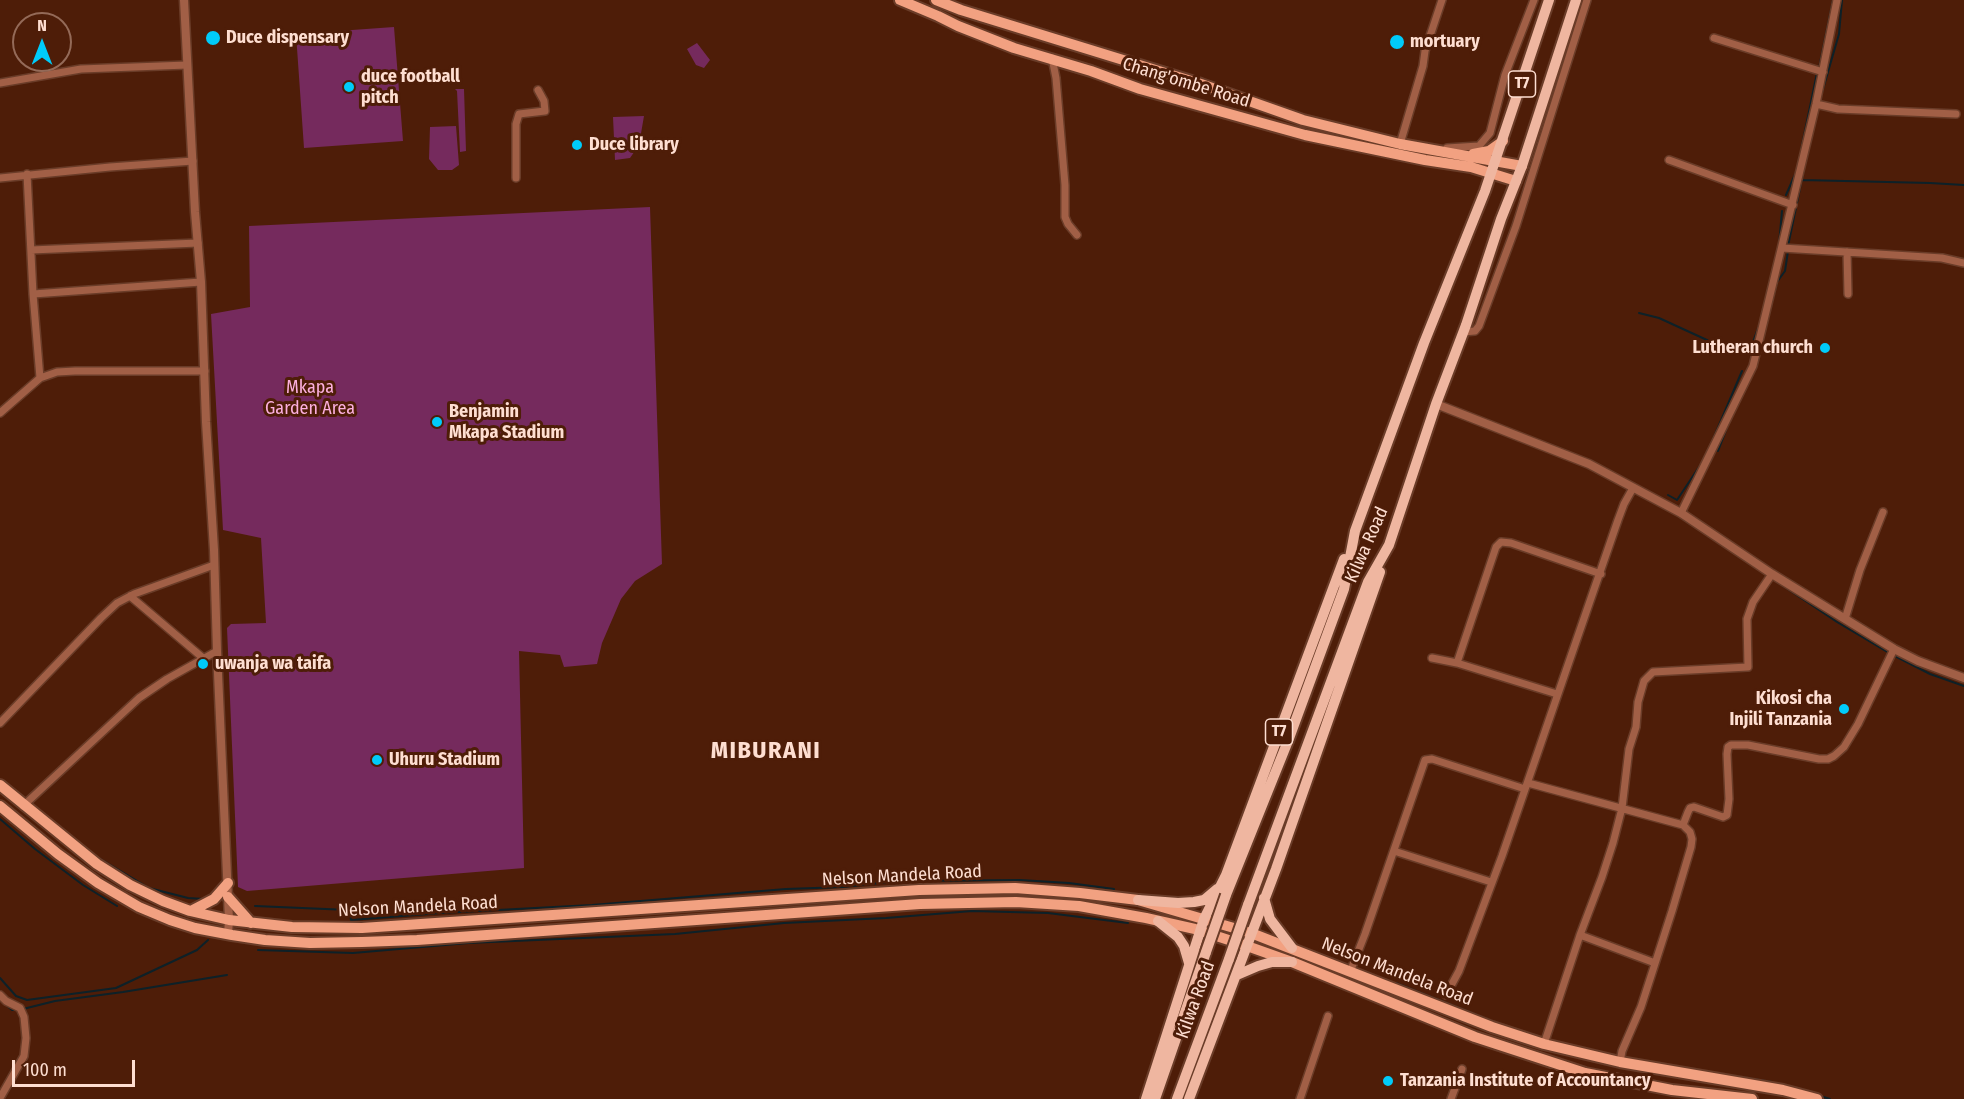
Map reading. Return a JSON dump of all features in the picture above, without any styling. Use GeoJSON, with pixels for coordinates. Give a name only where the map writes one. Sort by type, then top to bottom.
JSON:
{"type":"FeatureCollection","features":[{"type":"Feature","properties":{"kind":"highway","name":"Kilwa Road"},"geometry":{"type":"LineString","coordinates":[[1155,1099],[1226,895],[1288,741],[1344,589],[1355,531],[1424,343],[1492,174],[1549,0]]}},
{"type":"Feature","properties":{"kind":"highway","name":"Kilwa Road"},"geometry":{"type":"LineString","coordinates":[[1177,1099],[1368,582],[1389,545],[1436,404],[1522,166],[1576,0]]}},
{"type":"Feature","properties":{"kind":"highway","name":"T7"},"geometry":{"type":"LineString","coordinates":[[1146,1099],[1204,919],[1224,881],[1355,531]]}},
{"type":"Feature","properties":{"kind":"highway","name":"T7"},"geometry":{"type":"LineString","coordinates":[[1189,1099],[1276,869],[1389,545]]}},
{"type":"Feature","properties":{"kind":"highway"},"geometry":{"type":"LineString","coordinates":[[1138,900],[1178,903],[1204,900],[1212,895],[1224,881]]}},
{"type":"Feature","properties":{"kind":"highway"},"geometry":{"type":"LineString","coordinates":[[1264,898],[1270,918],[1292,948]]}},
{"type":"Feature","properties":{"kind":"highway"},"geometry":{"type":"LineString","coordinates":[[1158,921],[1178,937],[1184,946],[1189,963]]}},
{"type":"Feature","properties":{"kind":"highway"},"geometry":{"type":"LineString","coordinates":[[1237,975],[1272,962],[1292,962]]}},
{"type":"Feature","properties":{"kind":"main road","name":"Chang'ombe Road"},"geometry":{"type":"LineString","coordinates":[[900,0],[1014,48],[1052,58],[1140,89],[1305,135],[1471,167],[1516,181]]}},
{"type":"Feature","properties":{"kind":"main road","name":"Chang'ombe Road"},"geometry":{"type":"LineString","coordinates":[[936,0],[961,10],[1201,84],[1303,120],[1400,144],[1522,166]]}},
{"type":"Feature","properties":{"kind":"main road","name":"Chang'ombe Road"},"geometry":{"type":"LineString","coordinates":[[1467,155],[1483,153],[1503,141]]}},
{"type":"Feature","properties":{"kind":"main road"},"geometry":{"type":"LineString","coordinates":[[1471,167],[1483,180],[1485,191]]}},
{"type":"Feature","properties":{"kind":"main road","name":"Nelson Mandela Road"},"geometry":{"type":"LineString","coordinates":[[0,785],[97,864],[139,889],[190,911],[229,920],[292,927],[362,928],[851,894],[966,888],[1041,889],[1138,900],[1251,933],[1492,1027],[1544,1044],[1620,1062],[1756,1084],[1817,1099]]}},
{"type":"Feature","properties":{"kind":"main road","name":"Nelson Mandela Road"},"geometry":{"type":"LineString","coordinates":[[0,806],[58,854],[139,907],[187,925],[228,934],[265,940],[309,943],[417,940],[920,904],[1016,902],[1079,906],[1158,921],[1247,946],[1292,962],[1475,1037],[1585,1073],[1672,1090],[1752,1099]]}},
{"type":"Feature","properties":{"kind":"main road"},"geometry":{"type":"LineString","coordinates":[[190,911],[214,899],[228,883]]}},
{"type":"Feature","properties":{"kind":"main road"},"geometry":{"type":"LineString","coordinates":[[228,897],[251,923]]}},
{"type":"Feature","properties":{"kind":"street"},"geometry":{"type":"LineString","coordinates":[[184,0],[201,282],[228,883],[228,934]]}},
{"type":"Feature","properties":{"kind":"street"},"geometry":{"type":"LineString","coordinates":[[1400,144],[1423,66],[1425,51],[1442,0]]}},
{"type":"Feature","properties":{"kind":"street"},"geometry":{"type":"LineString","coordinates":[[1438,150],[1479,146],[1490,133],[1506,71],[1534,0]]}},
{"type":"Feature","properties":{"kind":"street"},"geometry":{"type":"LineString","coordinates":[[1463,332],[1475,331],[1479,326],[1516,226],[1587,0]]}},
{"type":"Feature","properties":{"kind":"street"},"geometry":{"type":"LineString","coordinates":[[1680,513],[1753,366],[1816,104],[1837,0]]}},
{"type":"Feature","properties":{"kind":"street"},"geometry":{"type":"LineString","coordinates":[[1714,38],[1823,72]]}},
{"type":"Feature","properties":{"kind":"street"},"geometry":{"type":"LineString","coordinates":[[1052,58],[1056,78],[1065,184],[1065,219],[1077,235]]}},
{"type":"Feature","properties":{"kind":"street"},"geometry":{"type":"LineString","coordinates":[[0,83],[81,69],[187,65]]}},
{"type":"Feature","properties":{"kind":"street"},"geometry":{"type":"LineString","coordinates":[[516,178],[516,124],[519,114],[545,111],[544,101],[538,90]]}},
{"type":"Feature","properties":{"kind":"street"},"geometry":{"type":"LineString","coordinates":[[1816,104],[1838,109],[1956,114]]}},
{"type":"Feature","properties":{"kind":"street"},"geometry":{"type":"LineString","coordinates":[[1669,160],[1793,204]]}},
{"type":"Feature","properties":{"kind":"street"},"geometry":{"type":"LineString","coordinates":[[0,178],[193,161]]}},
{"type":"Feature","properties":{"kind":"street"},"geometry":{"type":"LineString","coordinates":[[27,174],[40,378]]}},
{"type":"Feature","properties":{"kind":"street"},"geometry":{"type":"LineString","coordinates":[[31,250],[198,243]]}},
{"type":"Feature","properties":{"kind":"street"},"geometry":{"type":"LineString","coordinates":[[1782,248],[1942,258],[1964,263]]}},
{"type":"Feature","properties":{"kind":"street"},"geometry":{"type":"LineString","coordinates":[[1847,252],[1848,294]]}},
{"type":"Feature","properties":{"kind":"street"},"geometry":{"type":"LineString","coordinates":[[33,294],[201,282]]}},
{"type":"Feature","properties":{"kind":"street"},"geometry":{"type":"LineString","coordinates":[[0,413],[40,378],[57,372],[205,371]]}},
{"type":"Feature","properties":{"kind":"street"},"geometry":{"type":"LineString","coordinates":[[1436,404],[1589,464],[1680,513],[1772,574],[1894,649],[1918,661],[1964,678]]}},
{"type":"Feature","properties":{"kind":"street"},"geometry":{"type":"LineString","coordinates":[[1446,995],[1459,971],[1624,504],[1633,488]]}},
{"type":"Feature","properties":{"kind":"street"},"geometry":{"type":"LineString","coordinates":[[1845,619],[1860,570],[1883,512]]}},
{"type":"Feature","properties":{"kind":"street"},"geometry":{"type":"LineString","coordinates":[[1457,663],[1496,547],[1501,542],[1511,543],[1600,574]]}},
{"type":"Feature","properties":{"kind":"street"},"geometry":{"type":"LineString","coordinates":[[0,723],[117,603],[214,565]]}},
{"type":"Feature","properties":{"kind":"street"},"geometry":{"type":"LineString","coordinates":[[1544,1044],[1602,877],[1622,808],[1629,748],[1636,727],[1638,702],[1644,681],[1653,672],[1748,667],[1747,619],[1753,602],[1772,574]]}},
{"type":"Feature","properties":{"kind":"street"},"geometry":{"type":"LineString","coordinates":[[130,596],[203,658]]}},
{"type":"Feature","properties":{"kind":"street"},"geometry":{"type":"LineString","coordinates":[[1683,825],[1690,808],[1694,807],[1723,817],[1727,815],[1728,747],[1731,745],[1748,745],[1819,759],[1834,756],[1844,747],[1858,724],[1894,649]]}},
{"type":"Feature","properties":{"kind":"street"},"geometry":{"type":"LineString","coordinates":[[23,806],[139,698],[167,679],[217,651]]}},
{"type":"Feature","properties":{"kind":"street"},"geometry":{"type":"LineString","coordinates":[[1432,658],[1457,663],[1557,694]]}},
{"type":"Feature","properties":{"kind":"street"},"geometry":{"type":"LineString","coordinates":[[1350,972],[1425,760],[1432,759],[1526,786],[1683,825],[1690,832],[1691,847],[1641,1007],[1622,1051],[1620,1062]]}},
{"type":"Feature","properties":{"kind":"street"},"geometry":{"type":"LineString","coordinates":[[1394,851],[1491,882]]}},
{"type":"Feature","properties":{"kind":"street"},"geometry":{"type":"LineString","coordinates":[[1580,935],[1655,963]]}},
{"type":"Feature","properties":{"kind":"street"},"geometry":{"type":"LineString","coordinates":[[0,995],[20,1008],[24,1017],[26,1047],[24,1056],[0,1098]]}},
{"type":"Feature","properties":{"kind":"street"},"geometry":{"type":"LineString","coordinates":[[1300,1099],[1328,1016]]}},
{"type":"Feature","properties":{"kind":"street"},"geometry":{"type":"LineString","coordinates":[[1451,1099],[1462,1069]]}},
{"type":"Feature","properties":{"kind":"green space","name":"duce football pitch"},"geometry":{"type":"Polygon","coordinates":[[[394,27],[403,141],[304,148],[296,34],[394,27]]]}},
{"type":"Feature","properties":{"kind":"green space"},"geometry":{"type":"Polygon","coordinates":[[[697,43],[710,60],[704,68],[696,65],[687,49],[697,43]]]}},
{"type":"Feature","properties":{"kind":"green space"},"geometry":{"type":"Polygon","coordinates":[[[455,89],[464,89],[466,151],[460,152],[457,91],[455,89]]]}},
{"type":"Feature","properties":{"kind":"green space"},"geometry":{"type":"Polygon","coordinates":[[[644,116],[639,145],[630,158],[615,160],[613,117],[644,116]]]}},
{"type":"Feature","properties":{"kind":"green space"},"geometry":{"type":"Polygon","coordinates":[[[456,126],[459,165],[452,170],[438,170],[429,159],[430,127],[456,126]]]}},
{"type":"Feature","properties":{"kind":"green space","name":"Benjamin Mkapa Stadium"},"geometry":{"type":"Polygon","coordinates":[[[650,207],[662,564],[635,581],[621,599],[602,643],[597,664],[564,667],[560,655],[519,651],[524,868],[247,891],[238,887],[227,628],[231,624],[266,623],[261,538],[223,530],[211,314],[250,307],[249,226],[650,207]]]}},
{"type":"Feature","properties":{"kind":"waterway"},"geometry":{"type":"LineString","coordinates":[[1819,68],[1833,0]]}},
{"type":"Feature","properties":{"kind":"waterway"},"geometry":{"type":"LineString","coordinates":[[1821,96],[1839,34],[1842,0]]}},
{"type":"Feature","properties":{"kind":"waterway"},"geometry":{"type":"LineString","coordinates":[[1801,150],[1817,73]]}},
{"type":"Feature","properties":{"kind":"waterway"},"geometry":{"type":"LineString","coordinates":[[1788,246],[1804,169]]}},
{"type":"Feature","properties":{"kind":"waterway"},"geometry":{"type":"LineString","coordinates":[[1786,195],[1797,170]]}},
{"type":"Feature","properties":{"kind":"waterway"},"geometry":{"type":"LineString","coordinates":[[1802,180],[1964,185]]}},
{"type":"Feature","properties":{"kind":"waterway"},"geometry":{"type":"LineString","coordinates":[[1779,244],[1782,211]]}},
{"type":"Feature","properties":{"kind":"waterway"},"geometry":{"type":"LineString","coordinates":[[1764,334],[1777,282],[1785,271],[1788,251]]}},
{"type":"Feature","properties":{"kind":"waterway"},"geometry":{"type":"LineString","coordinates":[[1639,313],[1659,318],[1720,346],[1748,351],[1761,320]]}},
{"type":"Feature","properties":{"kind":"waterway"},"geometry":{"type":"LineString","coordinates":[[1708,451],[1742,371]]}},
{"type":"Feature","properties":{"kind":"waterway"},"geometry":{"type":"LineString","coordinates":[[1718,451],[1730,420]]}},
{"type":"Feature","properties":{"kind":"waterway"},"geometry":{"type":"LineString","coordinates":[[1668,495],[1677,500],[1703,461]]}},
{"type":"Feature","properties":{"kind":"waterway"},"geometry":{"type":"LineString","coordinates":[[1681,518],[1692,525]]}},
{"type":"Feature","properties":{"kind":"waterway"},"geometry":{"type":"LineString","coordinates":[[1719,543],[1837,622],[1889,653],[1930,674],[1964,686]]}},
{"type":"Feature","properties":{"kind":"waterway"},"geometry":{"type":"LineString","coordinates":[[0,819],[83,885],[117,906]]}},
{"type":"Feature","properties":{"kind":"waterway"},"geometry":{"type":"LineString","coordinates":[[92,854],[149,888],[188,898],[204,899]]}},
{"type":"Feature","properties":{"kind":"waterway"},"geometry":{"type":"LineString","coordinates":[[255,906],[349,910],[351,920],[592,905],[898,881],[1020,880],[1114,889]]}},
{"type":"Feature","properties":{"kind":"waterway"},"geometry":{"type":"LineString","coordinates":[[258,950],[353,953],[468,943],[675,934],[784,923],[972,911],[1048,913],[1128,923]]}},
{"type":"Feature","properties":{"kind":"waterway"},"geometry":{"type":"LineString","coordinates":[[0,978],[16,996],[27,1000],[116,988],[197,950],[208,940]]}},
{"type":"Feature","properties":{"kind":"waterway"},"geometry":{"type":"LineString","coordinates":[[23,1009],[55,1001],[227,975]]}},
{"type":"Feature","properties":{"kind":"waterway"},"geometry":{"type":"LineString","coordinates":[[1396,983],[1502,1025]]}},
{"type":"Feature","properties":{"kind":"waterway"},"geometry":{"type":"LineString","coordinates":[[4,1003],[12,1010],[17,1010]]}},
{"type":"Feature","properties":{"kind":"waterway"},"geometry":{"type":"LineString","coordinates":[[1716,1073],[1772,1082]]}},
{"type":"Feature","properties":{"kind":"waterway"},"geometry":{"type":"LineString","coordinates":[[1820,1096],[1830,1099]]}},
{"type":"Feature","properties":{"kind":"place","name":"Duce dispensary"},"geometry":{"type":"Point","coordinates":[213,38]}},
{"type":"Feature","properties":{"kind":"place","name":"mortuary"},"geometry":{"type":"Point","coordinates":[1397,42]}},
{"type":"Feature","properties":{"kind":"place","name":"duce football pitch"},"geometry":{"type":"Point","coordinates":[349,87]}},
{"type":"Feature","properties":{"kind":"place","name":"Duce library"},"geometry":{"type":"Point","coordinates":[577,145]}},
{"type":"Feature","properties":{"kind":"place","name":"Lutheran church"},"geometry":{"type":"Point","coordinates":[1825,348]}},
{"type":"Feature","properties":{"kind":"place","name":"Benjamin Mkapa Stadium"},"geometry":{"type":"Point","coordinates":[437,422]}},
{"type":"Feature","properties":{"kind":"place","name":"uwanja wa taifa"},"geometry":{"type":"Point","coordinates":[203,664]}},
{"type":"Feature","properties":{"kind":"place","name":"Kikosi cha Injili Tanzania"},"geometry":{"type":"Point","coordinates":[1844,709]}},
{"type":"Feature","properties":{"kind":"place","name":"Uhuru Stadium"},"geometry":{"type":"Point","coordinates":[377,760]}},
{"type":"Feature","properties":{"kind":"place","name":"Tanzania Institute of Accountancy"},"geometry":{"type":"Point","coordinates":[1388,1081]}},
{"type":"Feature","properties":{"kind":"district","name":"MIBURANI"},"geometry":{"type":"Point","coordinates":[766,751]}},
{"type":"Feature","properties":{"kind":"park label","name":"Mkapa Garden Area"},"geometry":{"type":"Point","coordinates":[310,398]}}]}
